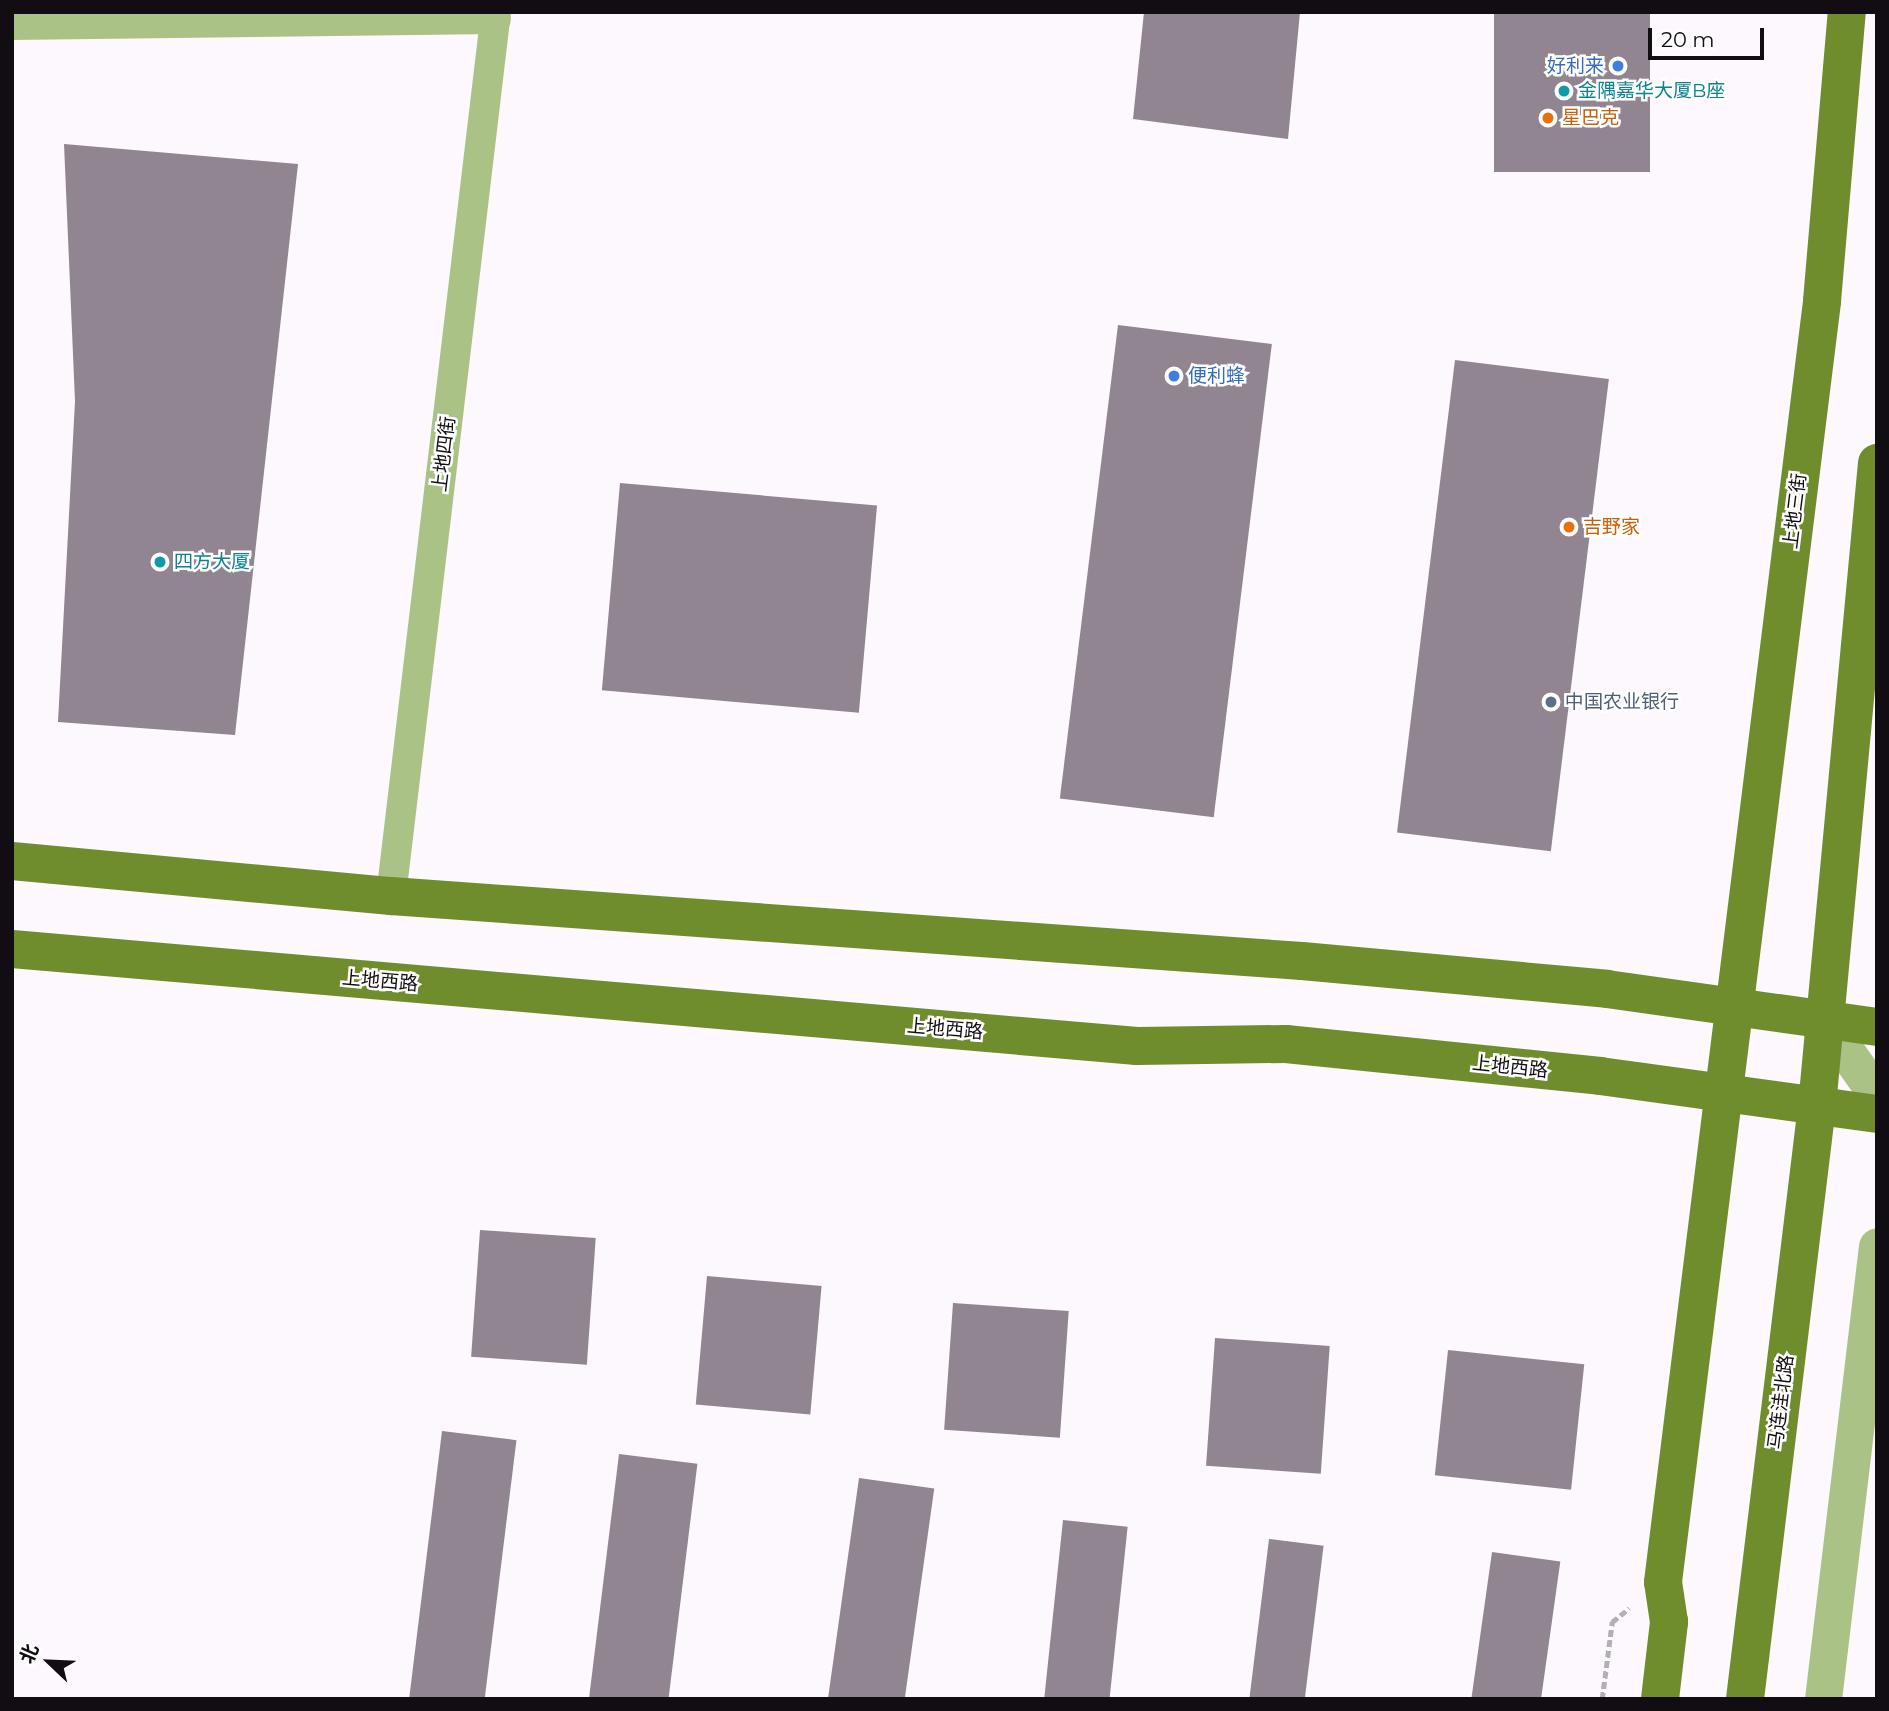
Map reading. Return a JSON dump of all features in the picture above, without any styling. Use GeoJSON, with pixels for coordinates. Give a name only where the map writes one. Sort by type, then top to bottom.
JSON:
{"type":"FeatureCollection","features":[{"type":"Feature","properties":{"kind":"main road","name":"上地三街"},"geometry":{"type":"LineString","coordinates":[[1722,1092],[1822,301],[1847,12]]}},
{"type":"Feature","properties":{"kind":"main road"},"geometry":{"type":"LineString","coordinates":[[1824,1020],[1877,463]]}},
{"type":"Feature","properties":{"kind":"main road"},"geometry":{"type":"LineString","coordinates":[[12,861],[391,896],[1302,961],[1608,989],[1877,1027]]}},
{"type":"Feature","properties":{"kind":"main road","name":"上地西路"},"geometry":{"type":"LineString","coordinates":[[12,949],[1137,1046],[1286,1044],[1722,1092],[1877,1114]]}},
{"type":"Feature","properties":{"kind":"main road","name":"马连洼北路"},"geometry":{"type":"LineString","coordinates":[[1745,1699],[1817,1106],[1824,1020]]}},
{"type":"Feature","properties":{"kind":"main road"},"geometry":{"type":"LineString","coordinates":[[1660,1699],[1669,1622],[1663,1582],[1722,1092]]}},
{"type":"Feature","properties":{"kind":"street"},"geometry":{"type":"LineString","coordinates":[[12,25],[496,16]]}},
{"type":"Feature","properties":{"kind":"street","name":"上地四街"},"geometry":{"type":"LineString","coordinates":[[391,896],[496,16]]}},
{"type":"Feature","properties":{"kind":"street"},"geometry":{"type":"LineString","coordinates":[[1824,1020],[1877,1095]]}},
{"type":"Feature","properties":{"kind":"street"},"geometry":{"type":"LineString","coordinates":[[1823,1699],[1877,1246]]}},
{"type":"Feature","properties":{"kind":"path"},"geometry":{"type":"LineString","coordinates":[[1602,1699],[1612,1622],[1663,1582]]}},
{"type":"Feature","properties":{"kind":"building"},"geometry":{"type":"Polygon","coordinates":[[[1144,12],[1300,12],[1288,139],[1133,119],[1144,12]]]}},
{"type":"Feature","properties":{"kind":"building","name":"金隅嘉华大厦B座"},"geometry":{"type":"Polygon","coordinates":[[[1494,12],[1650,12],[1650,172],[1494,172],[1494,12]]]}},
{"type":"Feature","properties":{"kind":"building","name":"四方大厦"},"geometry":{"type":"Polygon","coordinates":[[[64,144],[298,164],[235,735],[58,722],[75,401],[64,144]]]}},
{"type":"Feature","properties":{"kind":"building"},"geometry":{"type":"Polygon","coordinates":[[[1118,325],[1272,344],[1214,817],[1060,798],[1118,325]]]}},
{"type":"Feature","properties":{"kind":"building"},"geometry":{"type":"Polygon","coordinates":[[[1455,360],[1609,379],[1551,851],[1397,832],[1455,360]]]}},
{"type":"Feature","properties":{"kind":"building"},"geometry":{"type":"Polygon","coordinates":[[[620,483],[877,505],[859,713],[602,690],[620,483]]]}},
{"type":"Feature","properties":{"kind":"building"},"geometry":{"type":"Polygon","coordinates":[[[480,1230],[596,1238],[587,1365],[471,1357],[480,1230]]]}},
{"type":"Feature","properties":{"kind":"building"},"geometry":{"type":"Polygon","coordinates":[[[707,1276],[822,1286],[810,1415],[696,1405],[707,1276]]]}},
{"type":"Feature","properties":{"kind":"building"},"geometry":{"type":"Polygon","coordinates":[[[953,1303],[1069,1311],[1060,1438],[944,1430],[953,1303]]]}},
{"type":"Feature","properties":{"kind":"building"},"geometry":{"type":"Polygon","coordinates":[[[1215,1338],[1330,1346],[1321,1474],[1206,1466],[1215,1338]]]}},
{"type":"Feature","properties":{"kind":"building"},"geometry":{"type":"Polygon","coordinates":[[[1448,1350],[1584,1364],[1571,1490],[1435,1475],[1448,1350]]]}},
{"type":"Feature","properties":{"kind":"building"},"geometry":{"type":"Polygon","coordinates":[[[442,1431],[516,1440],[485,1699],[409,1699],[442,1431]]]}},
{"type":"Feature","properties":{"kind":"building"},"geometry":{"type":"Polygon","coordinates":[[[619,1454],[697,1464],[669,1699],[589,1699],[619,1454]]]}},
{"type":"Feature","properties":{"kind":"building"},"geometry":{"type":"Polygon","coordinates":[[[859,1478],[934,1489],[905,1699],[828,1699],[859,1478]]]}},
{"type":"Feature","properties":{"kind":"building"},"geometry":{"type":"Polygon","coordinates":[[[1063,1520],[1128,1527],[1110,1699],[1044,1699],[1063,1520]]]}},
{"type":"Feature","properties":{"kind":"building"},"geometry":{"type":"Polygon","coordinates":[[[1269,1539],[1324,1546],[1305,1699],[1249,1699],[1269,1539]]]}},
{"type":"Feature","properties":{"kind":"building"},"geometry":{"type":"Polygon","coordinates":[[[1492,1552],[1560,1562],[1541,1699],[1471,1699],[1492,1552]]]}},
{"type":"Feature","properties":{"kind":"place","name":"好利来"},"geometry":{"type":"Point","coordinates":[1618,66]}},
{"type":"Feature","properties":{"kind":"place","name":"金隅嘉华大厦B座"},"geometry":{"type":"Point","coordinates":[1564,91]}},
{"type":"Feature","properties":{"kind":"place","name":"星巴克"},"geometry":{"type":"Point","coordinates":[1548,118]}},
{"type":"Feature","properties":{"kind":"place","name":"便利蜂"},"geometry":{"type":"Point","coordinates":[1174,376]}},
{"type":"Feature","properties":{"kind":"place","name":"吉野家"},"geometry":{"type":"Point","coordinates":[1569,527]}},
{"type":"Feature","properties":{"kind":"place","name":"四方大厦"},"geometry":{"type":"Point","coordinates":[160,562]}},
{"type":"Feature","properties":{"kind":"place","name":"中国农业银行"},"geometry":{"type":"Point","coordinates":[1551,702]}}]}
